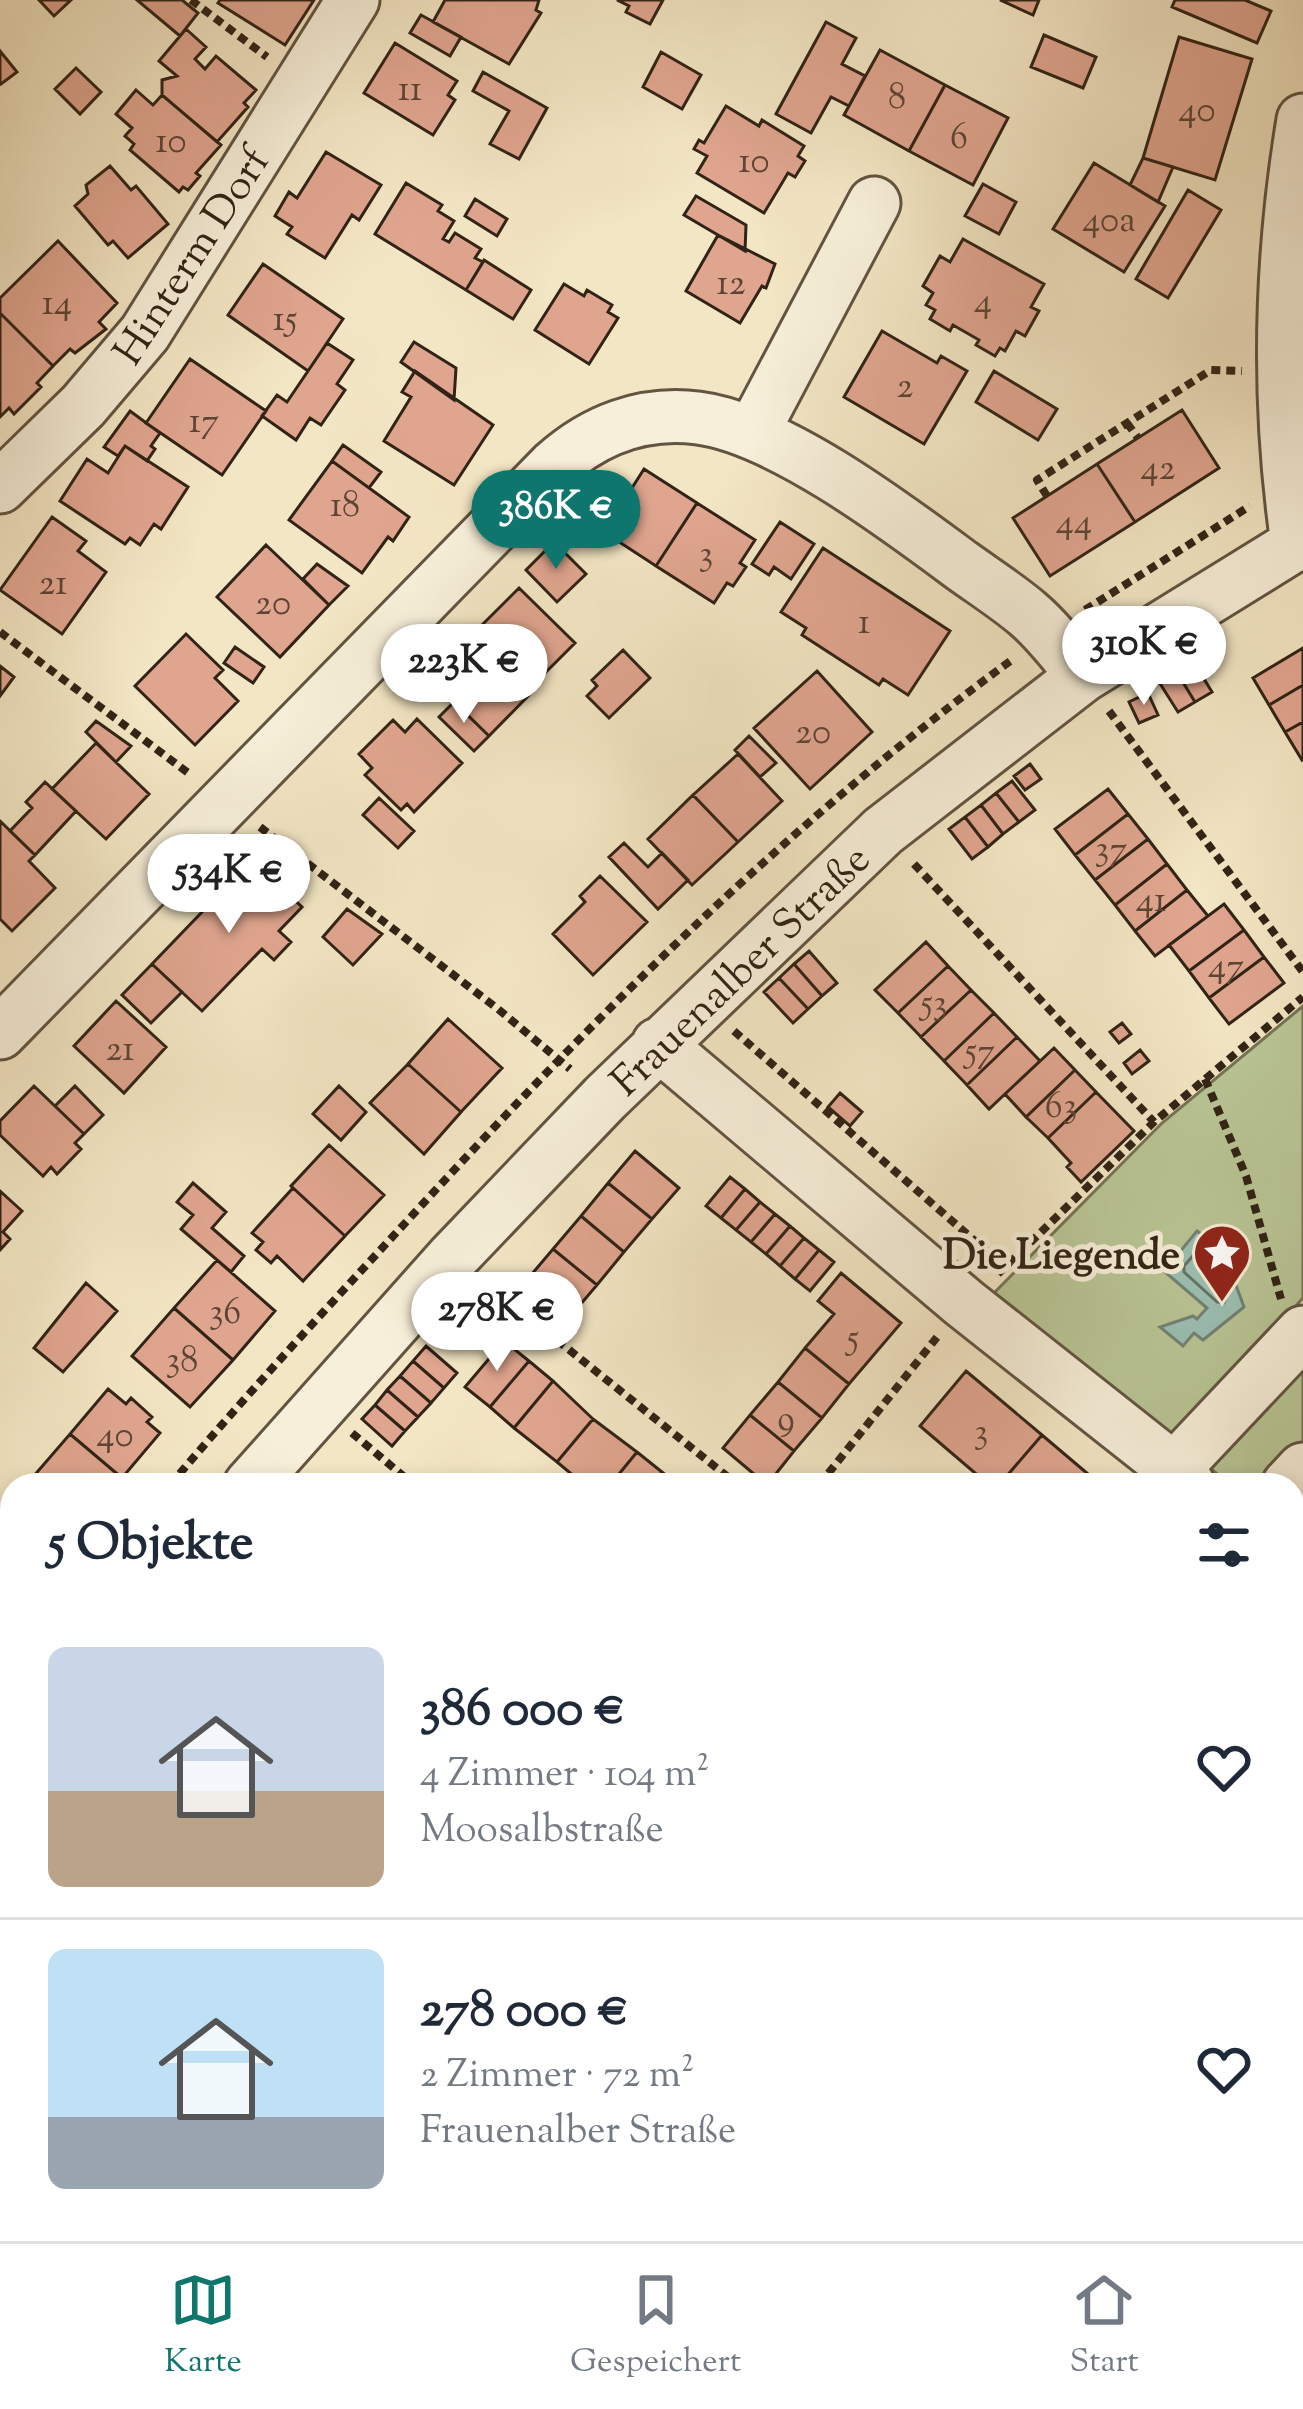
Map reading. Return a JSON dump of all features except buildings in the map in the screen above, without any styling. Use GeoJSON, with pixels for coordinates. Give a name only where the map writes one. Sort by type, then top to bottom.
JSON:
{"type":"FeatureCollection","features":[{"type":"Feature","properties":{"kind":"street","name":"Hinterm Dorf"},"geometry":{"type":"LineString","coordinates":[[0,487],[122,365],[352,0]]}},
{"type":"Feature","properties":{"kind":"street"},"geometry":{"type":"LineString","coordinates":[[1300,542],[1288,482],[1284,373],[1290,233],[1303,120]]}},
{"type":"Feature","properties":{"kind":"street"},"geometry":{"type":"LineString","coordinates":[[753,433],[874,203]]}},
{"type":"Feature","properties":{"kind":"street"},"geometry":{"type":"LineString","coordinates":[[0,1033],[573,448],[615,428],[664,416],[723,422],[753,433],[904,523],[1029,614],[1083,676]]}},
{"type":"Feature","properties":{"kind":"street","name":"Frauenalber Straße"},"geometry":{"type":"LineString","coordinates":[[260,1473],[453,1257],[605,1098],[884,831],[1083,676],[1300,542]]}},
{"type":"Feature","properties":{"kind":"street"},"geometry":{"type":"LineString","coordinates":[[658,1044],[964,1303],[1177,1473]]}},
{"type":"Feature","properties":{"kind":"street"},"geometry":{"type":"LineString","coordinates":[[1185,1473],[1296,1322]]}},
{"type":"Feature","properties":{"kind":"path"},"geometry":{"type":"LineString","coordinates":[[191,0],[300,82]]}},
{"type":"Feature","properties":{"kind":"path"},"geometry":{"type":"LineString","coordinates":[[1047,496],[1036,480],[1211,370],[1284,373]]}},
{"type":"Feature","properties":{"kind":"path"},"geometry":{"type":"LineString","coordinates":[[1127,423],[1138,438]]}},
{"type":"Feature","properties":{"kind":"path"},"geometry":{"type":"LineString","coordinates":[[0,632],[498,1009],[605,1098]]}},
{"type":"Feature","properties":{"kind":"path"},"geometry":{"type":"LineString","coordinates":[[1083,676],[1303,972]]}},
{"type":"Feature","properties":{"kind":"path"},"geometry":{"type":"LineString","coordinates":[[884,831],[1154,1122]]}},
{"type":"Feature","properties":{"kind":"path"},"geometry":{"type":"LineString","coordinates":[[829,1473],[964,1303],[1006,1268],[1154,1122],[1303,997]]}},
{"type":"Feature","properties":{"kind":"path"},"geometry":{"type":"LineString","coordinates":[[701,1003],[1006,1268]]}},
{"type":"Feature","properties":{"kind":"path"},"geometry":{"type":"LineString","coordinates":[[1205,1079],[1246,1176],[1277,1293],[1296,1322]]}},
{"type":"Feature","properties":{"kind":"path"},"geometry":{"type":"LineString","coordinates":[[453,1257],[723,1473]]}},
{"type":"Feature","properties":{"kind":"path"},"geometry":{"type":"LineString","coordinates":[[319,1406],[400,1473]]}},
{"type":"Feature","properties":{"kind":"green space"},"geometry":{"type":"Polygon","coordinates":[[[1303,1006],[1303,1298],[1175,1439],[993,1294],[1162,1123],[1303,1006]]]}},
{"type":"Feature","properties":{"kind":"green space"},"geometry":{"type":"Polygon","coordinates":[[[1303,1365],[1303,1450],[1283,1473],[1216,1473],[1210,1468],[1303,1365]]]}},
{"type":"Feature","properties":{"kind":"water"},"geometry":{"type":"Polygon","coordinates":[[[1197,1231],[1223,1250],[1244,1307],[1203,1340],[1194,1333],[1183,1346],[1160,1327],[1193,1316],[1197,1319],[1207,1308],[1164,1271],[1197,1231]]]}},
{"type":"Feature","properties":{"kind":"place","name":"Die Liegende"},"geometry":{"type":"Point","coordinates":[1222,1304]}}]}
